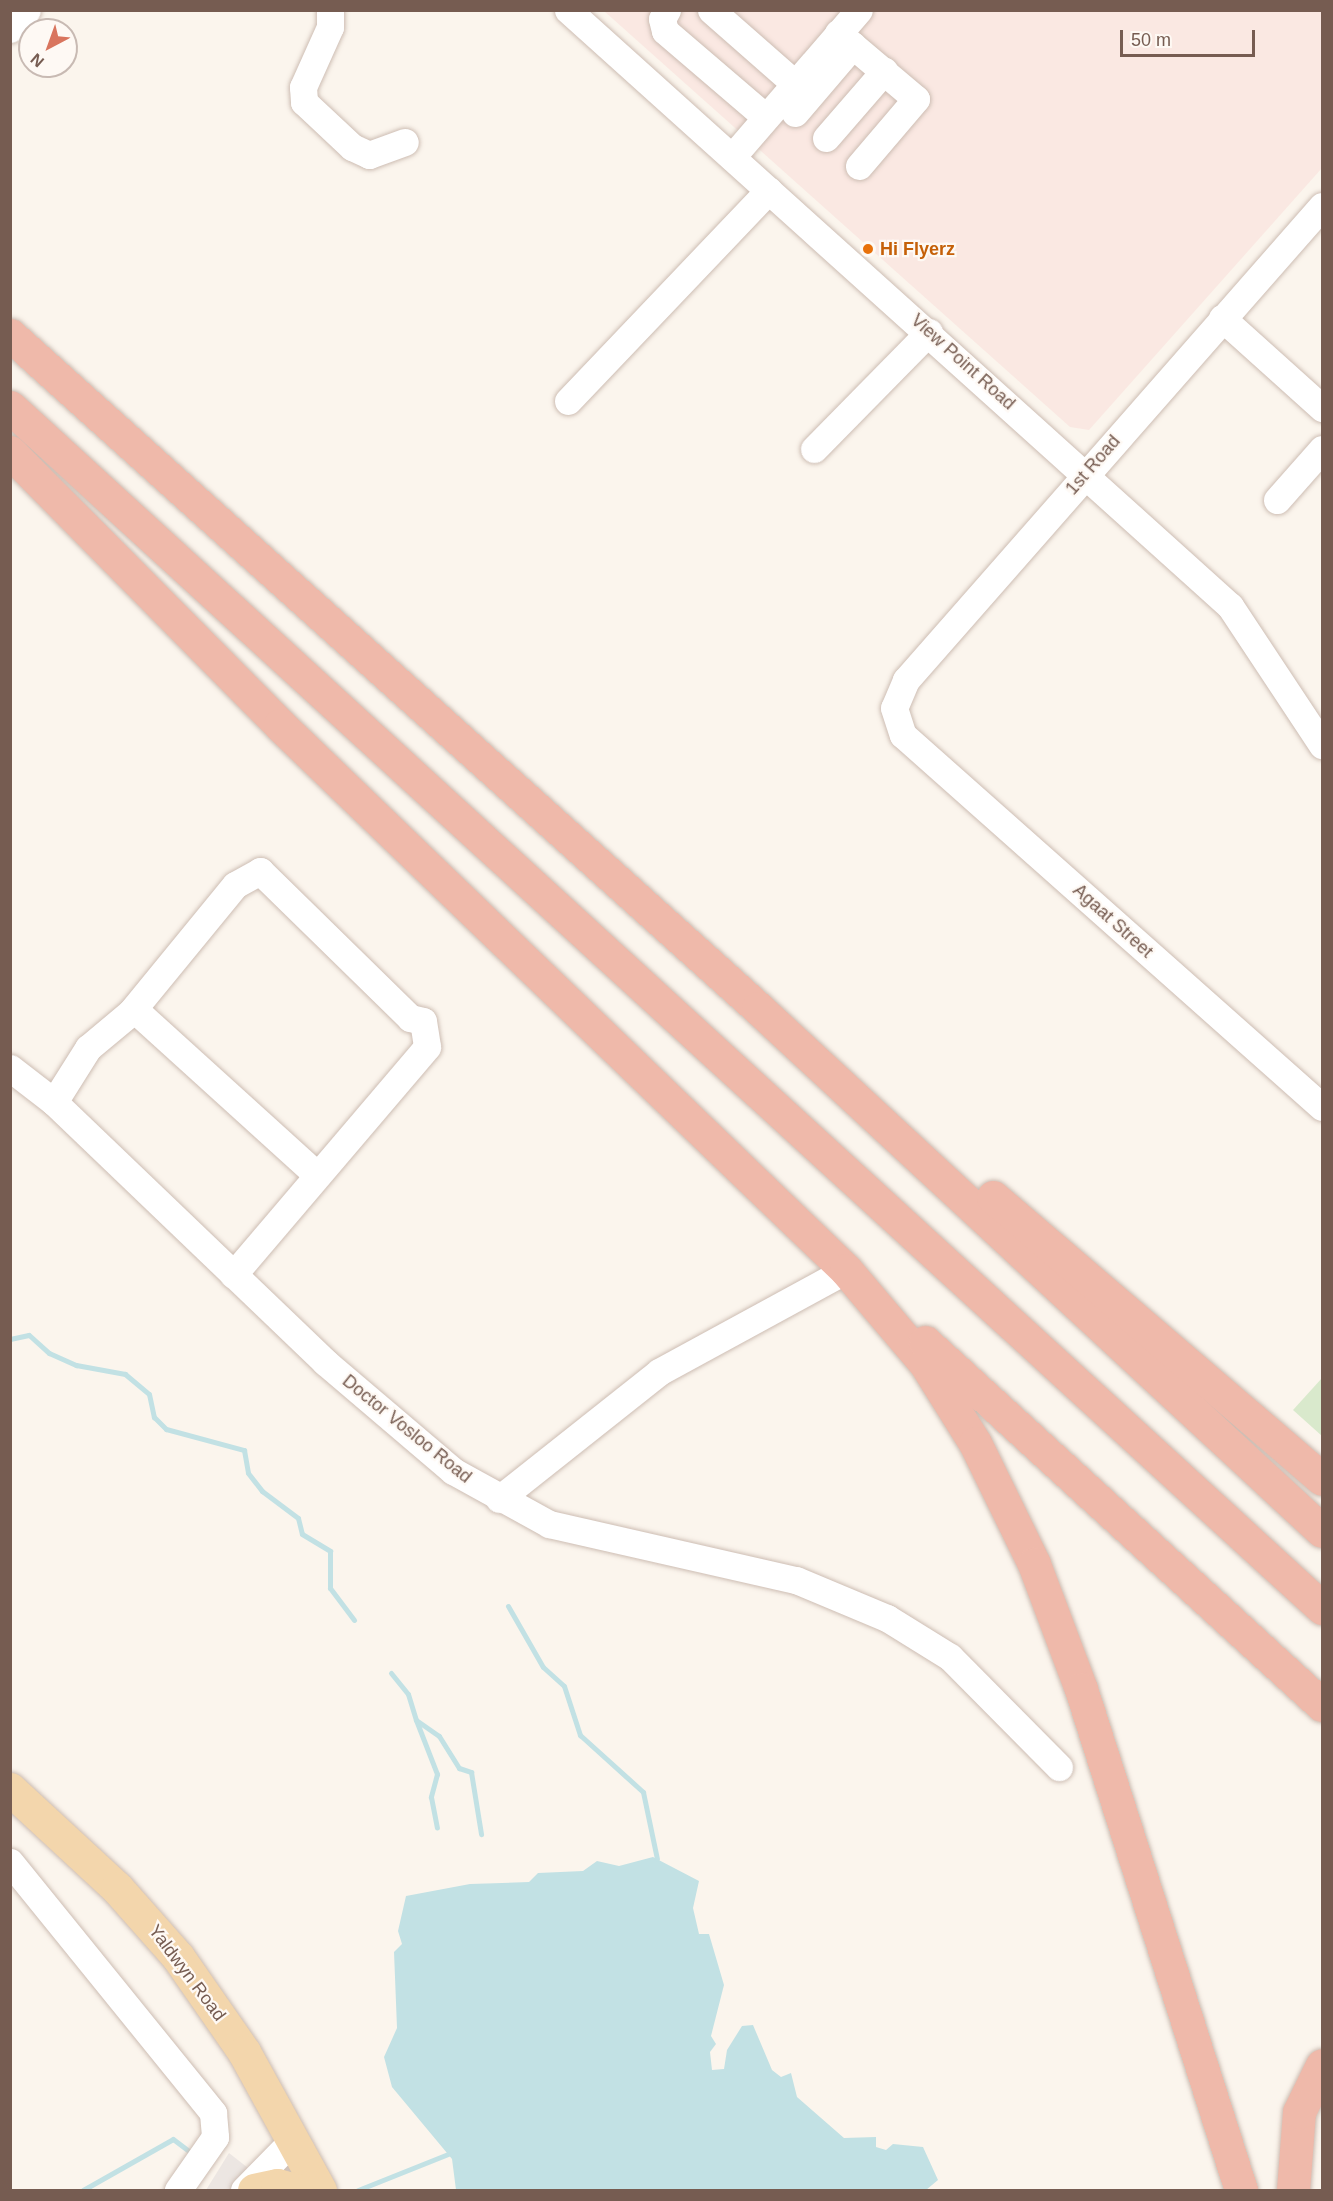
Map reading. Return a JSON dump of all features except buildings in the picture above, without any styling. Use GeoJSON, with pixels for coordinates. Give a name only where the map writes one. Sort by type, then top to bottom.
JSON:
{"type":"FeatureCollection","features":[{"type":"Feature","properties":{"kind":"highway"},"geometry":{"type":"LineString","coordinates":[[10,335],[758,1008],[1323,1531]]}},
{"type":"Feature","properties":{"kind":"highway"},"geometry":{"type":"LineString","coordinates":[[10,407],[1323,1608]]}},
{"type":"Feature","properties":{"kind":"highway"},"geometry":{"type":"LineString","coordinates":[[10,452],[280,725],[846,1270],[1323,1705]]}},
{"type":"Feature","properties":{"kind":"highway"},"geometry":{"type":"LineString","coordinates":[[758,1008],[984,1189],[1323,1479]]}},
{"type":"Feature","properties":{"kind":"highway"},"geometry":{"type":"LineString","coordinates":[[846,1270],[925,1363],[975,1443],[1034,1564],[1081,1689],[1241,2190]]}},
{"type":"Feature","properties":{"kind":"highway"},"geometry":{"type":"LineString","coordinates":[[1293,2190],[1299,2112],[1323,2065]]}},
{"type":"Feature","properties":{"kind":"main road","name":"Yaldwyn Road"},"geometry":{"type":"LineString","coordinates":[[10,1790],[117,1888],[178,1957],[244,2052],[288,2145],[305,2190]]}},
{"type":"Feature","properties":{"kind":"main road","name":"Yaldwyn Road"},"geometry":{"type":"LineString","coordinates":[[10,1803],[74,1860],[155,1950],[226,2050],[320,2190]]}},
{"type":"Feature","properties":{"kind":"main road"},"geometry":{"type":"LineString","coordinates":[[254,2190],[277,2186],[296,2190]]}},
{"type":"Feature","properties":{"kind":"street"},"geometry":{"type":"LineString","coordinates":[[10,29],[27,10]]}},
{"type":"Feature","properties":{"kind":"street"},"geometry":{"type":"LineString","coordinates":[[330,10],[330,27],[303,87],[304,102],[352,147],[369,155],[405,142]]}},
{"type":"Feature","properties":{"kind":"street","name":"View Point Road"},"geometry":{"type":"LineString","coordinates":[[568,10],[1086,473],[1230,606],[1323,745]]}},
{"type":"Feature","properties":{"kind":"street"},"geometry":{"type":"LineString","coordinates":[[667,10],[662,19],[665,31],[764,117]]}},
{"type":"Feature","properties":{"kind":"street"},"geometry":{"type":"LineString","coordinates":[[711,10],[794,83]]}},
{"type":"Feature","properties":{"kind":"street"},"geometry":{"type":"LineString","coordinates":[[795,113],[845,39],[859,10]]}},
{"type":"Feature","properties":{"kind":"street"},"geometry":{"type":"LineString","coordinates":[[732,157],[794,83],[845,39]]}},
{"type":"Feature","properties":{"kind":"street"},"geometry":{"type":"LineString","coordinates":[[845,39],[916,99],[859,166]]}},
{"type":"Feature","properties":{"kind":"street"},"geometry":{"type":"LineString","coordinates":[[826,138],[884,71]]}},
{"type":"Feature","properties":{"kind":"street"},"geometry":{"type":"LineString","coordinates":[[568,401],[769,190]]}},
{"type":"Feature","properties":{"kind":"street","name":"1st Road"},"geometry":{"type":"LineString","coordinates":[[903,735],[894,708],[906,680],[1222,318],[1323,206]]}},
{"type":"Feature","properties":{"kind":"street"},"geometry":{"type":"LineString","coordinates":[[1222,318],[1323,408]]}},
{"type":"Feature","properties":{"kind":"street"},"geometry":{"type":"LineString","coordinates":[[814,449],[929,332]]}},
{"type":"Feature","properties":{"kind":"street"},"geometry":{"type":"LineString","coordinates":[[1277,500],[1323,449]]}},
{"type":"Feature","properties":{"kind":"street","name":"Agaat Street"},"geometry":{"type":"LineString","coordinates":[[903,735],[1323,1107]]}},
{"type":"Feature","properties":{"kind":"street"},"geometry":{"type":"LineString","coordinates":[[54,1102],[88,1048],[134,1009],[235,885],[260,871],[410,1018],[423,1021],[427,1047],[315,1173],[233,1275]]}},
{"type":"Feature","properties":{"kind":"street"},"geometry":{"type":"LineString","coordinates":[[134,1009],[315,1173]]}},
{"type":"Feature","properties":{"kind":"street","name":"Doctor Vosloo Road"},"geometry":{"type":"LineString","coordinates":[[10,1068],[54,1102],[233,1275],[453,1471],[499,1499],[575,1532],[796,1580],[887,1618],[950,1657],[1059,1767]]}},
{"type":"Feature","properties":{"kind":"street"},"geometry":{"type":"LineString","coordinates":[[499,1499],[659,1372],[846,1270]]}},
{"type":"Feature","properties":{"kind":"street"},"geometry":{"type":"LineString","coordinates":[[10,1862],[129,2003],[213,2113],[215,2137],[178,2190]]}},
{"type":"Feature","properties":{"kind":"street"},"geometry":{"type":"LineString","coordinates":[[244,2190],[288,2145]]}},
{"type":"Feature","properties":{"kind":"shaded area"},"geometry":{"type":"Polygon","coordinates":[[[604,11],[1322,11],[1322,168],[1089,430],[1070,427],[604,11]]]}},
{"type":"Feature","properties":{"kind":"shaded area"},"geometry":{"type":"Polygon","coordinates":[[[229,2153],[276,2190],[206,2190],[229,2153]]]}},
{"type":"Feature","properties":{"kind":"green space"},"geometry":{"type":"Polygon","coordinates":[[[1322,1378],[1322,1436],[1293,1410],[1322,1378]]]}},
{"type":"Feature","properties":{"kind":"water"},"geometry":{"type":"Polygon","coordinates":[[[653,1857],[699,1881],[693,1908],[699,1934],[709,1934],[724,1985],[711,2036],[716,2044],[710,2052],[712,2070],[724,2069],[727,2050],[742,2026],[753,2025],[772,2070],[781,2077],[791,2073],[797,2097],[844,2138],[876,2137],[876,2147],[886,2150],[893,2144],[923,2147],[938,2180],[926,2190],[456,2190],[452,2159],[392,2087],[384,2057],[397,2028],[394,1952],[402,1944],[398,1931],[406,1896],[470,1884],[529,1882],[538,1873],[583,1871],[597,1861],[619,1866],[653,1857]]]}},
{"type":"Feature","properties":{"kind":"waterway"},"geometry":{"type":"LineString","coordinates":[[10,1339],[29,1335],[49,1353],[76,1365],[125,1374],[149,1394],[154,1417],[166,1429],[244,1450],[248,1473],[262,1491],[298,1518],[302,1534],[330,1551],[330,1588],[354,1620]]}},
{"type":"Feature","properties":{"kind":"waterway"},"geometry":{"type":"LineString","coordinates":[[508,1606],[543,1667],[564,1686],[580,1735],[643,1792],[657,1859]]}},
{"type":"Feature","properties":{"kind":"waterway"},"geometry":{"type":"LineString","coordinates":[[391,1673],[408,1694],[416,1720],[439,1736],[459,1768],[471,1772],[481,1834]]}},
{"type":"Feature","properties":{"kind":"waterway"},"geometry":{"type":"LineString","coordinates":[[416,1720],[437,1774],[431,1797],[437,1827]]}},
{"type":"Feature","properties":{"kind":"waterway"},"geometry":{"type":"LineString","coordinates":[[83,2190],[173,2139],[194,2155]]}},
{"type":"Feature","properties":{"kind":"waterway"},"geometry":{"type":"LineString","coordinates":[[358,2190],[448,2154]]}},
{"type":"Feature","properties":{"kind":"place","name":"Hi Flyerz"},"geometry":{"type":"Point","coordinates":[868,249]}}]}
